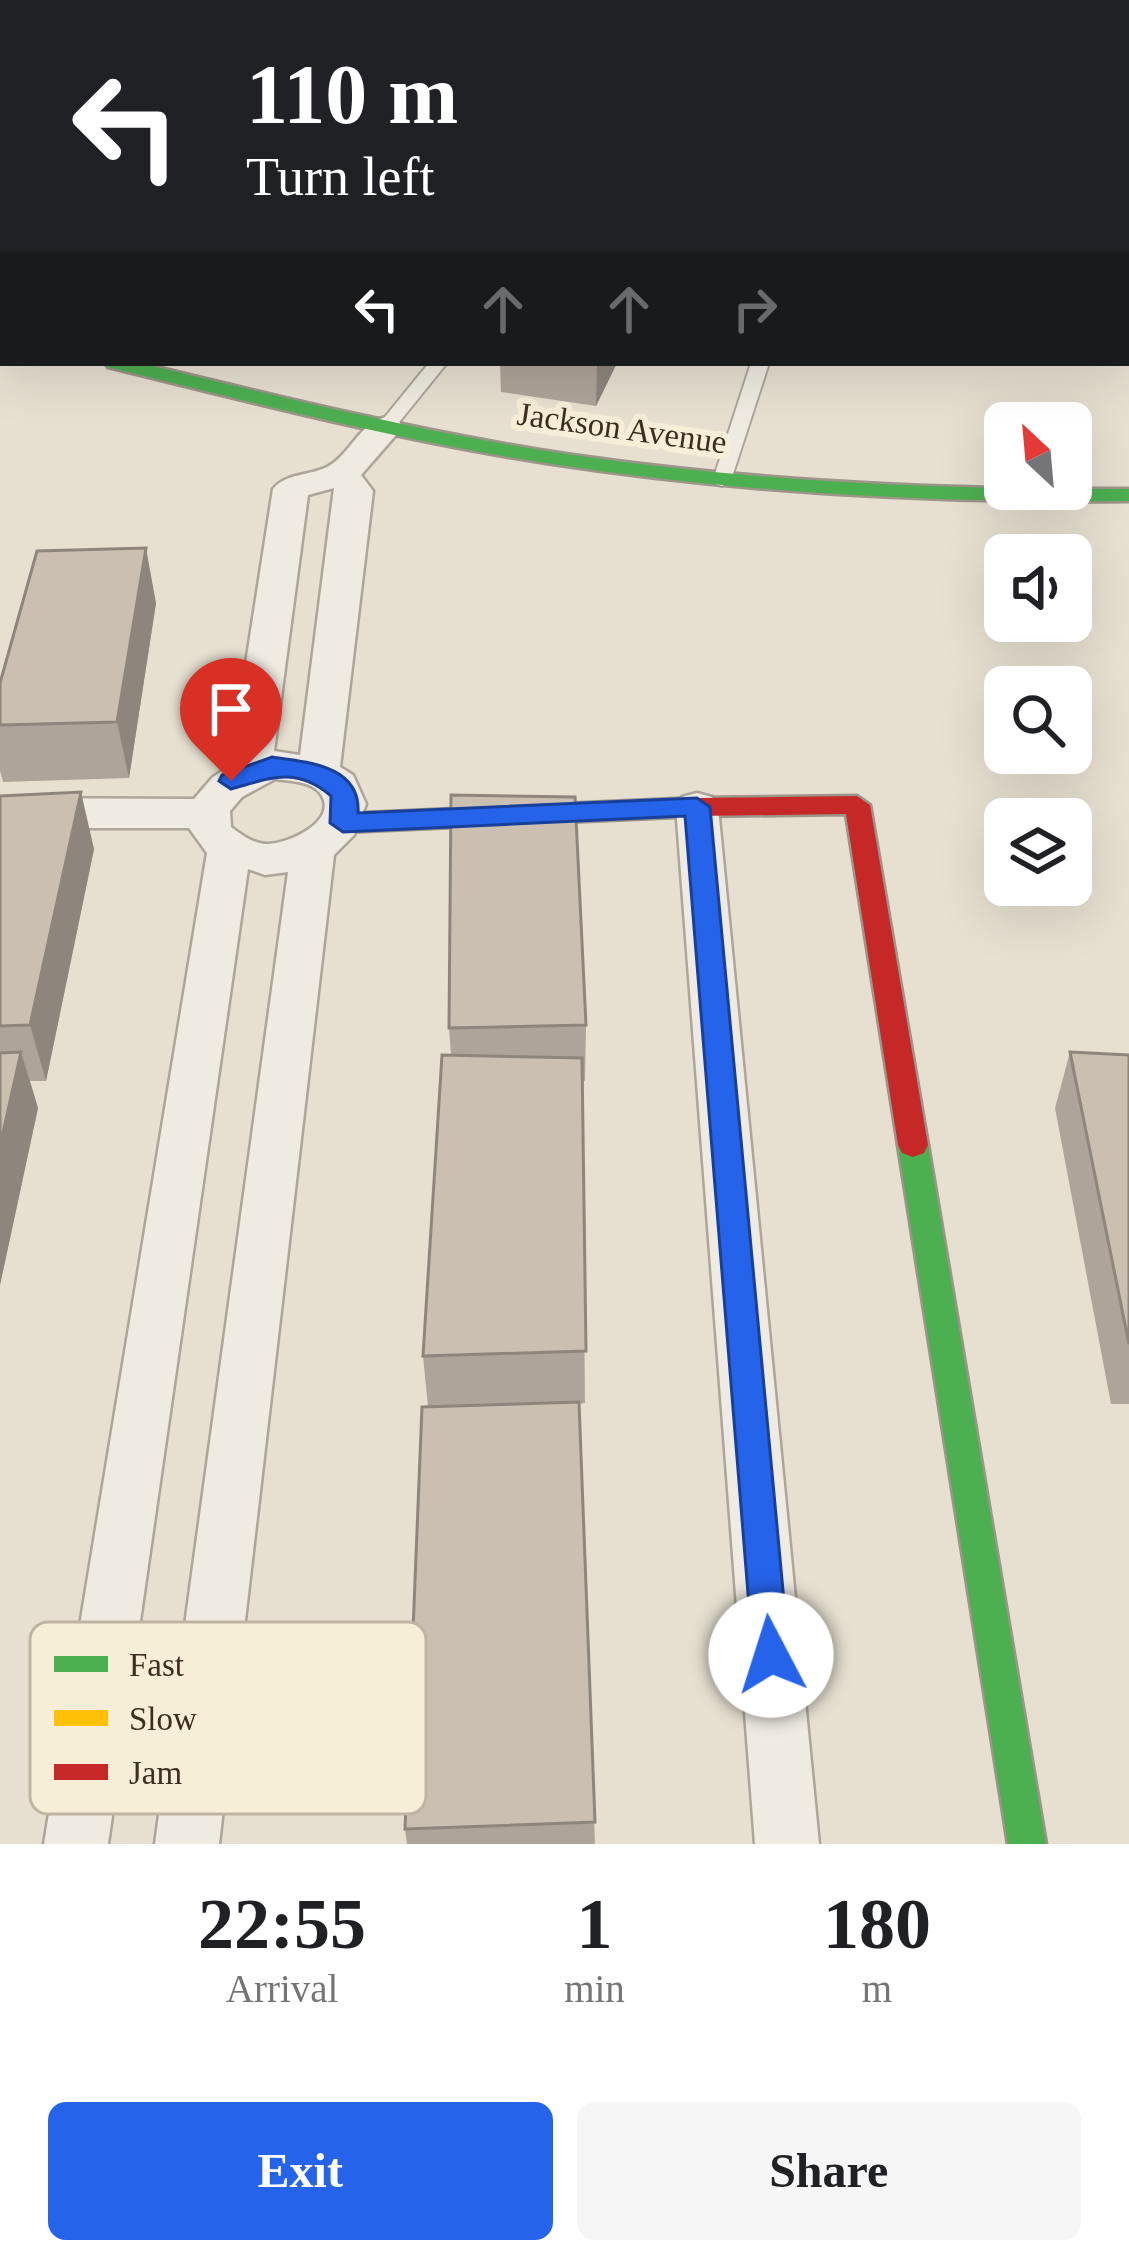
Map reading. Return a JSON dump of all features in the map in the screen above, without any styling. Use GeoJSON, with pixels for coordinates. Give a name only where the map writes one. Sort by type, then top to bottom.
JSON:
{"type":"FeatureCollection","features":[{"type":"Feature","properties":{"kind":"street","name":"Jackson Avenue"},"geometry":{"type":"LineString","coordinates":[[128,366],[386,427],[599,465],[722,480],[871,490],[1129,494]]}},
{"type":"Feature","properties":{"kind":"street"},"geometry":{"type":"LineString","coordinates":[[250,770],[291,490],[342,474],[386,427]]}},
{"type":"Feature","properties":{"kind":"street"},"geometry":{"type":"LineString","coordinates":[[319,772],[355,491],[342,474]]}},
{"type":"Feature","properties":{"kind":"street"},"geometry":{"type":"LineString","coordinates":[[281,562],[346,562]]}},
{"type":"Feature","properties":{"kind":"street"},"geometry":{"type":"LineString","coordinates":[[107,1622],[219,831],[218,793],[250,770],[294,765],[319,772],[343,792],[347,807],[328,836],[218,1622]]}},
{"type":"Feature","properties":{"kind":"street"},"geometry":{"type":"LineString","coordinates":[[0,813],[219,831],[269,858],[328,836],[697,807],[857,806],[1028,1844]]}},
{"type":"Feature","properties":{"kind":"street"},"geometry":{"type":"LineString","coordinates":[[697,807],[787,1844]]}},
{"type":"Feature","properties":{"kind":"street"},"geometry":{"type":"LineString","coordinates":[[76,1844],[80,1814]]}},
{"type":"Feature","properties":{"kind":"street"},"geometry":{"type":"LineString","coordinates":[[187,1844],[191,1814]]}},
{"type":"Feature","properties":{"kind":"lane"},"geometry":{"type":"LineString","coordinates":[[386,427],[436,366]]}},
{"type":"Feature","properties":{"kind":"lane"},"geometry":{"type":"LineString","coordinates":[[722,480],[759,366]]}},
{"type":"Feature","properties":{"kind":"building"},"geometry":{"type":"Polygon","coordinates":[[[146,548],[117,722],[0,725],[0,683],[37,551],[146,548]]]}},
{"type":"Feature","properties":{"kind":"building"},"geometry":{"type":"Polygon","coordinates":[[[81,792],[30,1025],[0,1026],[0,796],[81,792]]]}},
{"type":"Feature","properties":{"kind":"building"},"geometry":{"type":"Polygon","coordinates":[[[451,795],[575,797],[586,1025],[449,1028],[451,795]]]}},
{"type":"Feature","properties":{"kind":"building"},"geometry":{"type":"Polygon","coordinates":[[[21,1052],[0,1146],[0,1053],[21,1052]]]}},
{"type":"Feature","properties":{"kind":"building"},"geometry":{"type":"Polygon","coordinates":[[[1070,1052],[1129,1055],[1129,1344],[1070,1052]]]}},
{"type":"Feature","properties":{"kind":"building"},"geometry":{"type":"Polygon","coordinates":[[[442,1055],[582,1058],[586,1351],[423,1356],[442,1055]]]}},
{"type":"Feature","properties":{"kind":"building"},"geometry":{"type":"Polygon","coordinates":[[[579,1402],[595,1822],[405,1829],[406,1814],[426,1814],[426,1622],[413,1622],[422,1407],[579,1402]]]}},
{"type":"Feature","properties":{"kind":"traffic: fast"},"geometry":{"type":"LineString","coordinates":[[127,366],[434,437],[614,467],[834,488],[1129,495]]}},
{"type":"Feature","properties":{"kind":"traffic: fast"},"geometry":{"type":"LineString","coordinates":[[913,1145],[1027,1844]]}},
{"type":"Feature","properties":{"kind":"traffic: jam"},"geometry":{"type":"LineString","coordinates":[[343,823],[697,807],[857,805],[913,1145]]}},
{"type":"Feature","properties":{"kind":"route"},"geometry":{"type":"LineString","coordinates":[[231,781],[272,765],[319,772],[343,792],[347,807],[343,823],[697,807],[771,1655]]}}]}
